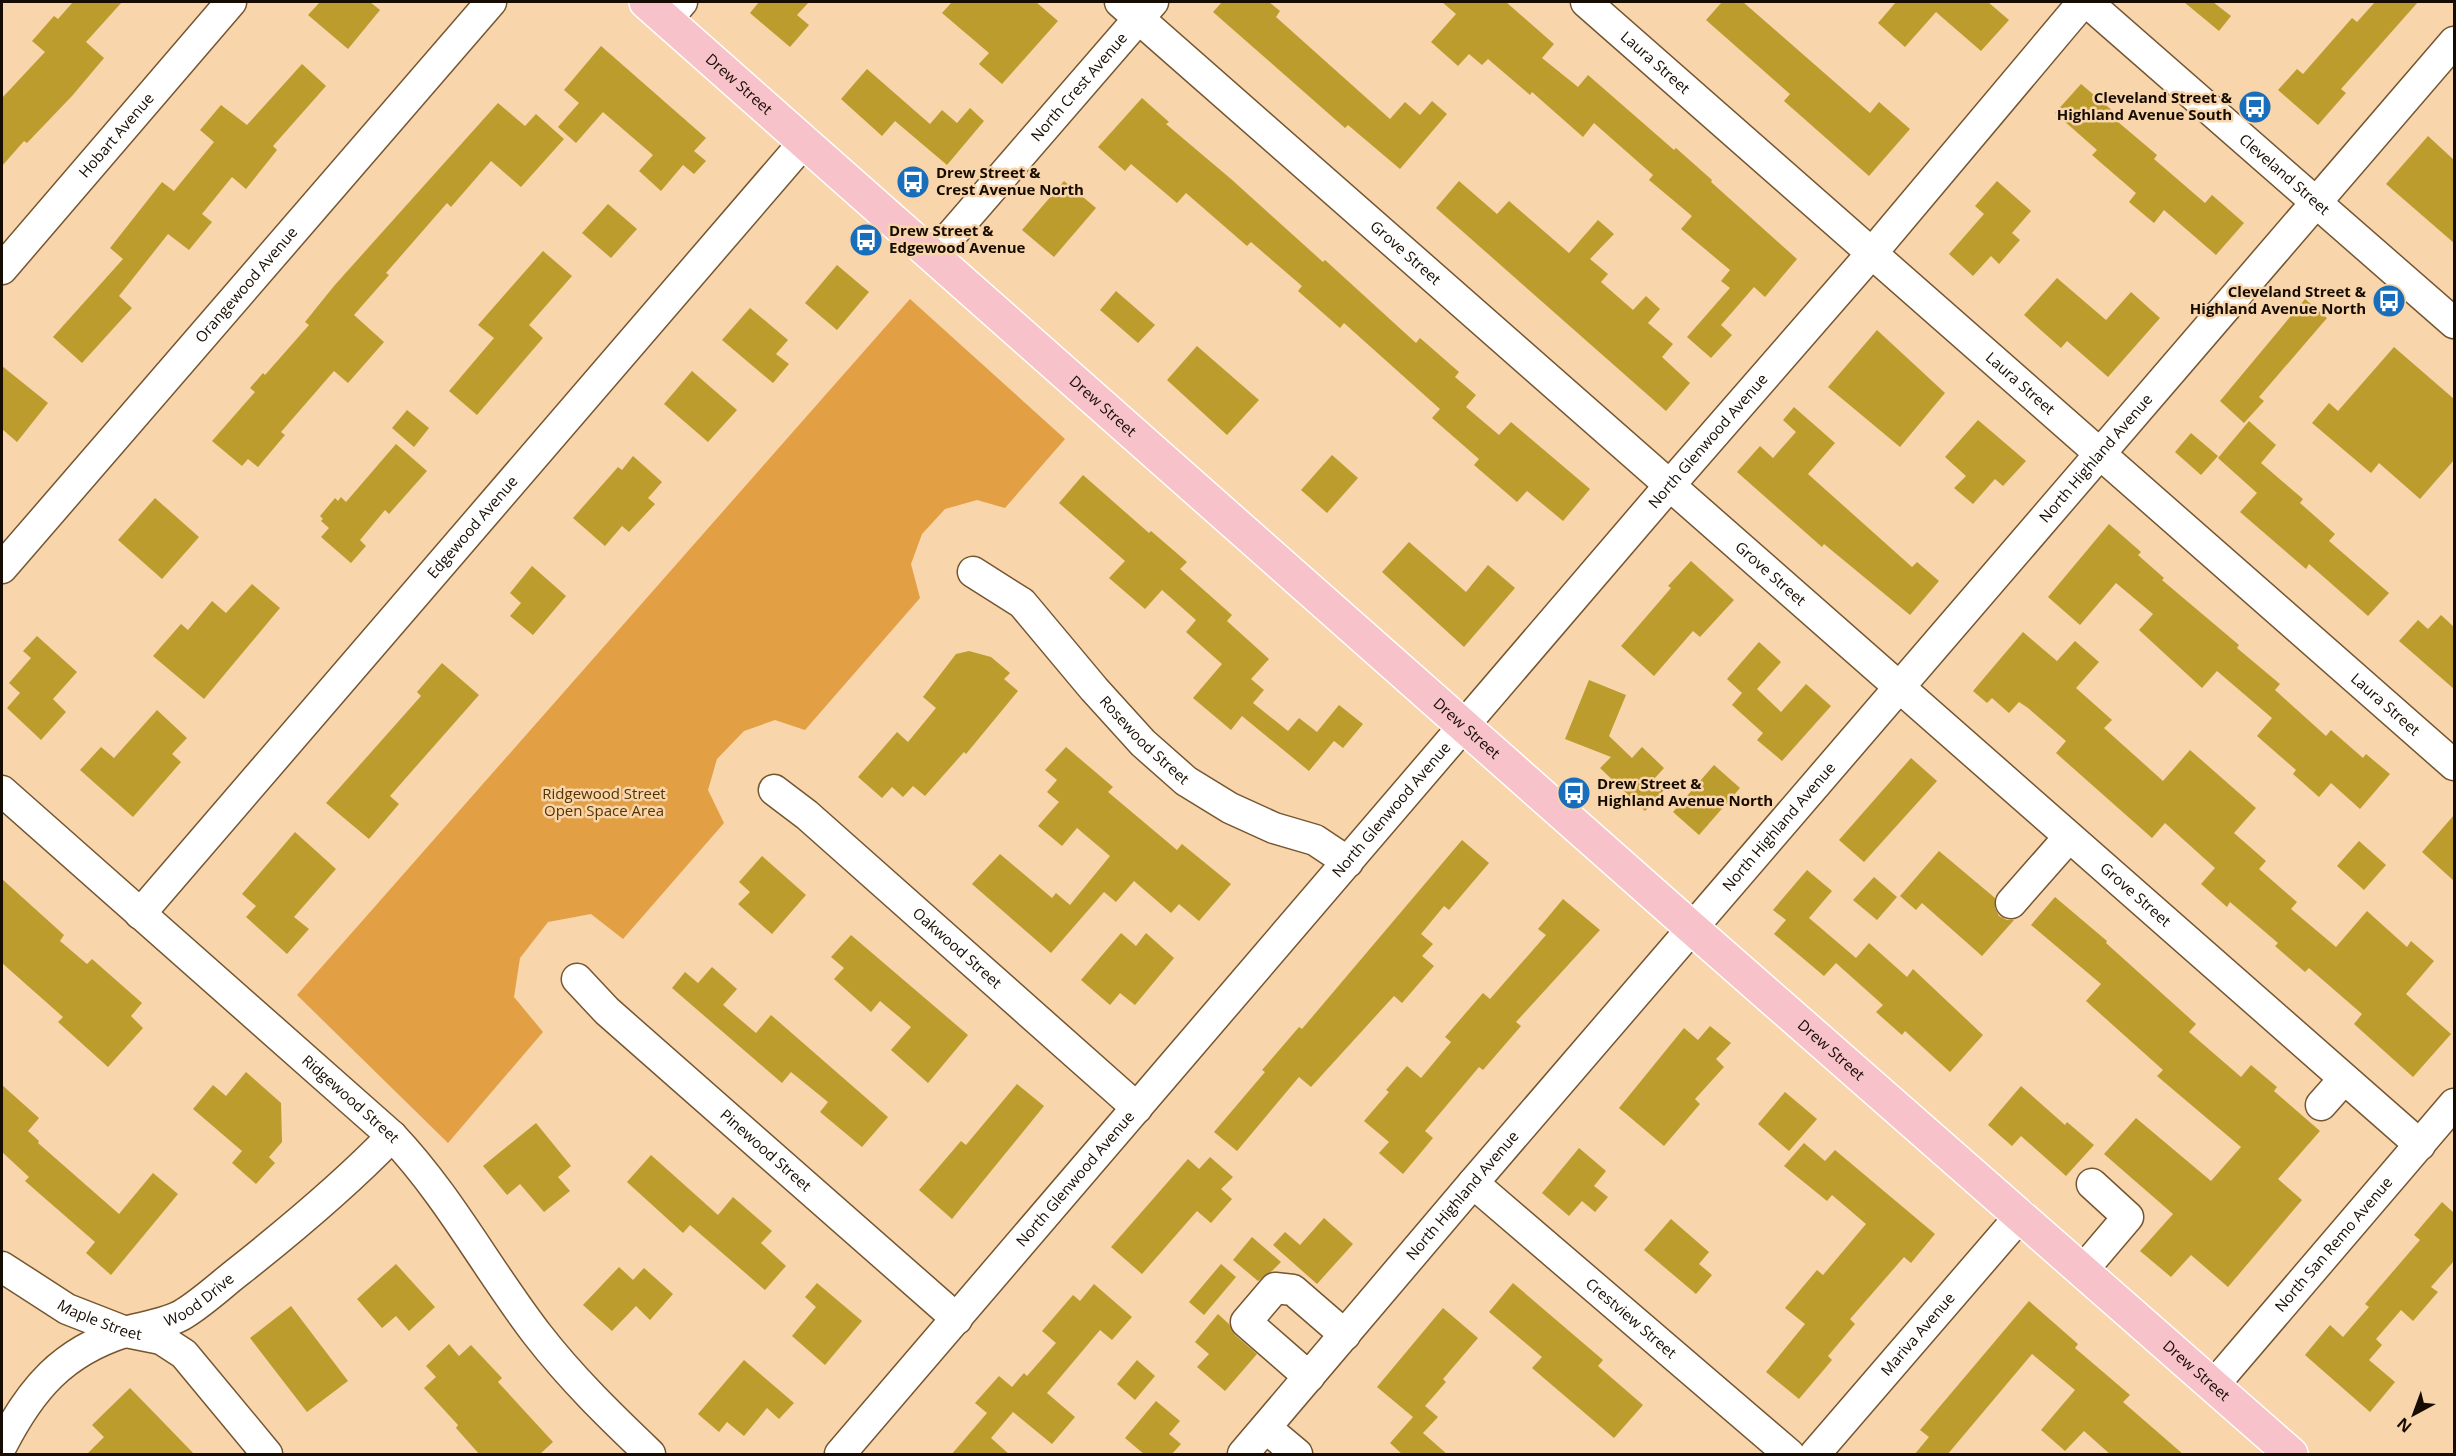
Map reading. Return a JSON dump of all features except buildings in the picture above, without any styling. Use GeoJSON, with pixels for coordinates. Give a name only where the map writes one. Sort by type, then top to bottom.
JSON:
{"type":"FeatureCollection","features":[{"type":"Feature","properties":{"kind":"main road","name":"Drew Street"},"geometry":{"type":"LineString","coordinates":[[665,8],[805,141],[1693,929],[2021,1215],[2291,1455]]}},
{"type":"Feature","properties":{"kind":"street","name":"Hobart Avenue"},"geometry":{"type":"LineString","coordinates":[[2,269],[231,2]]}},
{"type":"Feature","properties":{"kind":"street","name":"Orangewood Avenue"},"geometry":{"type":"LineString","coordinates":[[2,568],[490,2]]}},
{"type":"Feature","properties":{"kind":"street","name":"Laura Street"},"geometry":{"type":"LineString","coordinates":[[1586,2],[2454,765]]}},
{"type":"Feature","properties":{"kind":"street","name":"North Glenwood Avenue"},"geometry":{"type":"LineString","coordinates":[[840,1455],[2085,2]]}},
{"type":"Feature","properties":{"kind":"street","name":"Cleveland Street"},"geometry":{"type":"LineString","coordinates":[[2085,2],[2454,323]]}},
{"type":"Feature","properties":{"kind":"street","name":"North Crest Avenue"},"geometry":{"type":"LineString","coordinates":[[934,255],[1137,7]]}},
{"type":"Feature","properties":{"kind":"street","name":"Grove Street"},"geometry":{"type":"LineString","coordinates":[[1137,7],[1669,486],[2420,1145]]}},
{"type":"Feature","properties":{"kind":"street","name":"North Highland Avenue"},"geometry":{"type":"LineString","coordinates":[[1243,1455],[1473,1183],[2454,42]]}},
{"type":"Feature","properties":{"kind":"street","name":"Edgewood Avenue"},"geometry":{"type":"LineString","coordinates":[[140,914],[805,141]]}},
{"type":"Feature","properties":{"kind":"street","name":"Rosewood Street"},"geometry":{"type":"LineString","coordinates":[[973,572],[1022,603],[1136,735],[1186,780],[1230,808],[1274,828],[1315,840],[1348,862]]}},
{"type":"Feature","properties":{"kind":"street","name":"Oakwood Street"},"geometry":{"type":"LineString","coordinates":[[774,790],[807,815],[1137,1108]]}},
{"type":"Feature","properties":{"kind":"street","name":"Ridgewood Street"},"geometry":{"type":"LineString","coordinates":[[2,791],[392,1136],[421,1167],[537,1334],[588,1395],[650,1455]]}},
{"type":"Feature","properties":{"kind":"street"},"geometry":{"type":"LineString","coordinates":[[2011,903],[2069,837]]}},
{"type":"Feature","properties":{"kind":"street","name":"Pinewood Street"},"geometry":{"type":"LineString","coordinates":[[577,979],[607,1011],[957,1319]]}},
{"type":"Feature","properties":{"kind":"street"},"geometry":{"type":"LineString","coordinates":[[2321,1105],[2344,1079]]}},
{"type":"Feature","properties":{"kind":"street","name":"North San Remo Avenue"},"geometry":{"type":"LineString","coordinates":[[2213,1386],[2454,1104]]}},
{"type":"Feature","properties":{"kind":"street","name":"Wood Drive"},"geometry":{"type":"LineString","coordinates":[[2,1445],[33,1391],[64,1362],[87,1348],[126,1332],[184,1315],[282,1237],[392,1136]]}},
{"type":"Feature","properties":{"kind":"street","name":"Crestview Street"},"geometry":{"type":"LineString","coordinates":[[1473,1183],[1789,1455]]}},
{"type":"Feature","properties":{"kind":"street"},"geometry":{"type":"LineString","coordinates":[[2083,1270],[2128,1218],[2092,1184]]}},
{"type":"Feature","properties":{"kind":"street","name":"Mariva Avenue"},"geometry":{"type":"LineString","coordinates":[[1815,1455],[2021,1215]]}},
{"type":"Feature","properties":{"kind":"street","name":"Maple Street"},"geometry":{"type":"LineString","coordinates":[[2,1267],[67,1309],[126,1332],[161,1339],[184,1354],[267,1455]]}},
{"type":"Feature","properties":{"kind":"street"},"geometry":{"type":"LineString","coordinates":[[1309,1377],[1246,1322],[1275,1288],[1293,1290],[1345,1335]]}},
{"type":"Feature","properties":{"kind":"street"},"geometry":{"type":"LineString","coordinates":[[1266,1428],[1297,1455]]}},
{"type":"Feature","properties":{"kind":"green space","name":"Ridgewood Street Open Space Area"},"geometry":{"type":"Polygon","coordinates":[[[910,299],[1065,439],[1005,508],[977,500],[945,509],[922,534],[911,564],[920,598],[805,730],[775,720],[744,731],[717,759],[708,790],[724,823],[623,939],[591,914],[548,922],[520,958],[514,997],[543,1032],[448,1143],[297,995],[910,299]]]}},
{"type":"Feature","properties":{"kind":"place","name":"Cleveland Street & Highland Avenue South"},"geometry":{"type":"Point","coordinates":[2255,107]}},
{"type":"Feature","properties":{"kind":"place","name":"Drew Street & Crest Avenue North"},"geometry":{"type":"Point","coordinates":[913,182]}},
{"type":"Feature","properties":{"kind":"place","name":"Drew Street & Edgewood Avenue"},"geometry":{"type":"Point","coordinates":[866,240]}},
{"type":"Feature","properties":{"kind":"place","name":"Cleveland Street & Highland Avenue North"},"geometry":{"type":"Point","coordinates":[2389,301]}},
{"type":"Feature","properties":{"kind":"place","name":"Drew Street & Highland Avenue North"},"geometry":{"type":"Point","coordinates":[1574,793]}}]}
